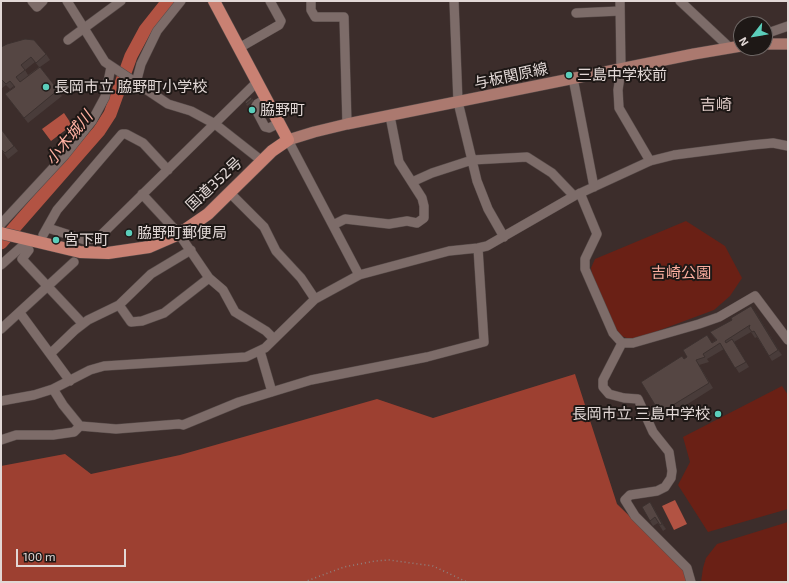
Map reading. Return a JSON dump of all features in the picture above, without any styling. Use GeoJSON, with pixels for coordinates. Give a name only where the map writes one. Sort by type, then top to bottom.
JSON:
{"type":"FeatureCollection","features":[{"type":"Feature","properties":{"kind":"highway"},"geometry":{"type":"LineString","coordinates":[[214,1],[288,140]]}},
{"type":"Feature","properties":{"kind":"highway","name":"国道352号"},"geometry":{"type":"LineString","coordinates":[[1,232],[28,243],[80,252],[108,253],[148,247],[179,234],[208,214],[262,161],[288,140]]}},
{"type":"Feature","properties":{"kind":"main road"},"geometry":{"type":"LineString","coordinates":[[773,44],[788,44]]}},
{"type":"Feature","properties":{"kind":"main road","name":"与板関原線"},"geometry":{"type":"LineString","coordinates":[[288,140],[347,124],[733,47]]}},
{"type":"Feature","properties":{"kind":"street"},"geometry":{"type":"LineString","coordinates":[[32,1],[36,7],[43,1]]}},
{"type":"Feature","properties":{"kind":"street"},"geometry":{"type":"LineString","coordinates":[[67,1],[85,28],[104,62],[168,104],[191,111],[215,124],[262,161]]}},
{"type":"Feature","properties":{"kind":"street"},"geometry":{"type":"LineString","coordinates":[[68,40],[121,1]]}},
{"type":"Feature","properties":{"kind":"street"},"geometry":{"type":"LineString","coordinates":[[135,82],[141,64],[157,31],[181,1]]}},
{"type":"Feature","properties":{"kind":"street"},"geometry":{"type":"LineString","coordinates":[[239,48],[280,25],[281,21],[270,1]]}},
{"type":"Feature","properties":{"kind":"street"},"geometry":{"type":"LineString","coordinates":[[311,1],[311,10],[315,17],[344,17],[347,124]]}},
{"type":"Feature","properties":{"kind":"street"},"geometry":{"type":"LineString","coordinates":[[454,1],[458,102],[477,181],[485,202],[504,237]]}},
{"type":"Feature","properties":{"kind":"street"},"geometry":{"type":"LineString","coordinates":[[680,1],[729,47]]}},
{"type":"Feature","properties":{"kind":"street"},"geometry":{"type":"LineString","coordinates":[[576,13],[620,6],[621,69],[618,90],[619,108],[650,161]]}},
{"type":"Feature","properties":{"kind":"street"},"geometry":{"type":"LineString","coordinates":[[773,31],[788,26]]}},
{"type":"Feature","properties":{"kind":"street"},"geometry":{"type":"LineString","coordinates":[[1,224],[65,154],[92,121],[105,97],[112,67]]}},
{"type":"Feature","properties":{"kind":"street"},"geometry":{"type":"LineString","coordinates":[[574,78],[594,187]]}},
{"type":"Feature","properties":{"kind":"street"},"geometry":{"type":"LineString","coordinates":[[168,170],[143,143],[126,134],[122,134],[57,210],[45,231],[84,240],[97,240],[142,194],[168,170],[257,82]]}},
{"type":"Feature","properties":{"kind":"street"},"geometry":{"type":"LineString","coordinates":[[333,225],[345,219],[389,224],[407,221],[417,223],[424,218],[422,198],[399,162],[390,116]]}},
{"type":"Feature","properties":{"kind":"street"},"geometry":{"type":"LineString","coordinates":[[288,140],[359,275]]}},
{"type":"Feature","properties":{"kind":"street"},"geometry":{"type":"LineString","coordinates":[[1,401],[53,389],[90,370],[104,366],[246,357],[260,352],[315,299],[359,275],[449,251],[478,248],[504,237],[577,194],[650,161],[674,155],[752,145],[773,143],[788,146]]}},
{"type":"Feature","properties":{"kind":"street"},"geometry":{"type":"LineString","coordinates":[[412,182],[432,173],[472,160],[527,157],[552,174],[577,194],[597,234],[585,258],[585,269],[613,333],[622,343],[633,343],[719,317],[755,296],[788,340]]}},
{"type":"Feature","properties":{"kind":"street"},"geometry":{"type":"LineString","coordinates":[[230,193],[264,227],[276,251],[301,278],[315,299]]}},
{"type":"Feature","properties":{"kind":"street"},"geometry":{"type":"LineString","coordinates":[[142,194],[179,234],[210,278],[223,290],[235,312],[266,331],[274,339]]}},
{"type":"Feature","properties":{"kind":"street"},"geometry":{"type":"LineString","coordinates":[[1,265],[28,243]]}},
{"type":"Feature","properties":{"kind":"street"},"geometry":{"type":"LineString","coordinates":[[28,243],[22,259],[82,323]]}},
{"type":"Feature","properties":{"kind":"street"},"geometry":{"type":"LineString","coordinates":[[53,389],[63,405],[80,426],[116,429],[179,424],[183,426],[239,402],[311,380],[427,357],[484,342],[478,248]]}},
{"type":"Feature","properties":{"kind":"street"},"geometry":{"type":"LineString","coordinates":[[50,354],[82,323],[119,305],[151,274],[191,250]]}},
{"type":"Feature","properties":{"kind":"street"},"geometry":{"type":"LineString","coordinates":[[1,329],[74,262]]}},
{"type":"Feature","properties":{"kind":"street"},"geometry":{"type":"LineString","coordinates":[[119,305],[131,322],[142,321],[164,313],[210,278]]}},
{"type":"Feature","properties":{"kind":"street"},"geometry":{"type":"LineString","coordinates":[[20,313],[70,381]]}},
{"type":"Feature","properties":{"kind":"street"},"geometry":{"type":"LineString","coordinates":[[622,343],[603,380],[603,387],[609,394],[624,398],[638,399],[653,432],[669,452],[672,471],[671,478],[665,487],[656,491],[630,495],[625,500],[635,516],[687,568],[691,582]]}},
{"type":"Feature","properties":{"kind":"street"},"geometry":{"type":"LineString","coordinates":[[260,352],[272,392]]}},
{"type":"Feature","properties":{"kind":"street"},"geometry":{"type":"LineString","coordinates":[[1,440],[16,435],[53,435],[74,432],[80,426]]}},
{"type":"Feature","properties":{"kind":"path"},"geometry":{"type":"LineString","coordinates":[[304,582],[344,567],[375,560],[389,560],[433,566],[467,582]]}},
{"type":"Feature","properties":{"kind":"green space","name":"吉崎公園"},"geometry":{"type":"Polygon","coordinates":[[[686,221],[725,246],[742,278],[730,296],[714,310],[633,340],[621,336],[616,331],[593,280],[591,268],[595,259],[686,221]]]}},
{"type":"Feature","properties":{"kind":"green space"},"geometry":{"type":"Polygon","coordinates":[[[782,386],[788,395],[788,509],[708,532],[678,485],[690,462],[683,437],[782,386]]]}},
{"type":"Feature","properties":{"kind":"green space"},"geometry":{"type":"Polygon","coordinates":[[[788,522],[788,582],[701,582],[706,558],[717,544],[788,522]]]}},
{"type":"Feature","properties":{"kind":"shaded area"},"geometry":{"type":"Polygon","coordinates":[[[64,113],[72,125],[51,141],[42,129],[64,113]]]}},
{"type":"Feature","properties":{"kind":"shaded area"},"geometry":{"type":"Polygon","coordinates":[[[575,374],[617,504],[686,571],[688,582],[1,582],[1,466],[65,454],[91,474],[180,455],[377,399],[433,418],[575,374]]]}},
{"type":"Feature","properties":{"kind":"shaded area"},"geometry":{"type":"Polygon","coordinates":[[[675,500],[687,524],[674,530],[662,506],[675,500]]]}},
{"type":"Feature","properties":{"kind":"building"},"geometry":{"type":"Polygon","coordinates":[[[25,39],[34,40],[46,54],[36,63],[31,57],[21,65],[25,70],[16,77],[20,82],[40,67],[58,90],[24,118],[5,94],[15,87],[10,81],[6,84],[2,80],[1,81],[1,47],[25,39]]]}},
{"type":"Feature","properties":{"kind":"building"},"geometry":{"type":"Polygon","coordinates":[[[251,97],[252,99],[246,104],[245,102],[251,97]]]}},
{"type":"Feature","properties":{"kind":"building"},"geometry":{"type":"Polygon","coordinates":[[[1,129],[14,146],[5,153],[1,149],[1,129]]]}},
{"type":"Feature","properties":{"kind":"building"},"geometry":{"type":"Polygon","coordinates":[[[751,306],[778,350],[769,356],[754,331],[752,332],[749,328],[750,325],[725,341],[726,343],[732,339],[746,362],[735,368],[720,343],[703,354],[705,357],[696,360],[709,383],[660,413],[641,382],[682,356],[684,359],[687,357],[683,350],[707,335],[712,343],[717,340],[710,332],[732,320],[731,318],[751,306]]]}},
{"type":"Feature","properties":{"kind":"building"},"geometry":{"type":"Polygon","coordinates":[[[650,502],[662,524],[660,525],[655,517],[650,521],[642,507],[650,502]]]}},
{"type":"Feature","properties":{"kind":"waterway","name":"小木城川"},"geometry":{"type":"LineString","coordinates":[[1,243],[99,131],[110,114],[131,56],[145,30],[168,1]]}},
{"type":"Feature","properties":{"kind":"place","name":"三島中学校前"},"geometry":{"type":"Point","coordinates":[569,75]}},
{"type":"Feature","properties":{"kind":"place","name":"長岡市立 脇野町小学校"},"geometry":{"type":"Point","coordinates":[46,87]}},
{"type":"Feature","properties":{"kind":"place","name":"脇野町"},"geometry":{"type":"Point","coordinates":[252,110]}},
{"type":"Feature","properties":{"kind":"place","name":"脇野町郵便局"},"geometry":{"type":"Point","coordinates":[129,233]}},
{"type":"Feature","properties":{"kind":"place","name":"宮下町"},"geometry":{"type":"Point","coordinates":[56,240]}},
{"type":"Feature","properties":{"kind":"place","name":"長岡市立 三島中学校"},"geometry":{"type":"Point","coordinates":[718,414]}},
{"type":"Feature","properties":{"kind":"district","name":"吉崎"},"geometry":{"type":"Point","coordinates":[716,105]}}]}
